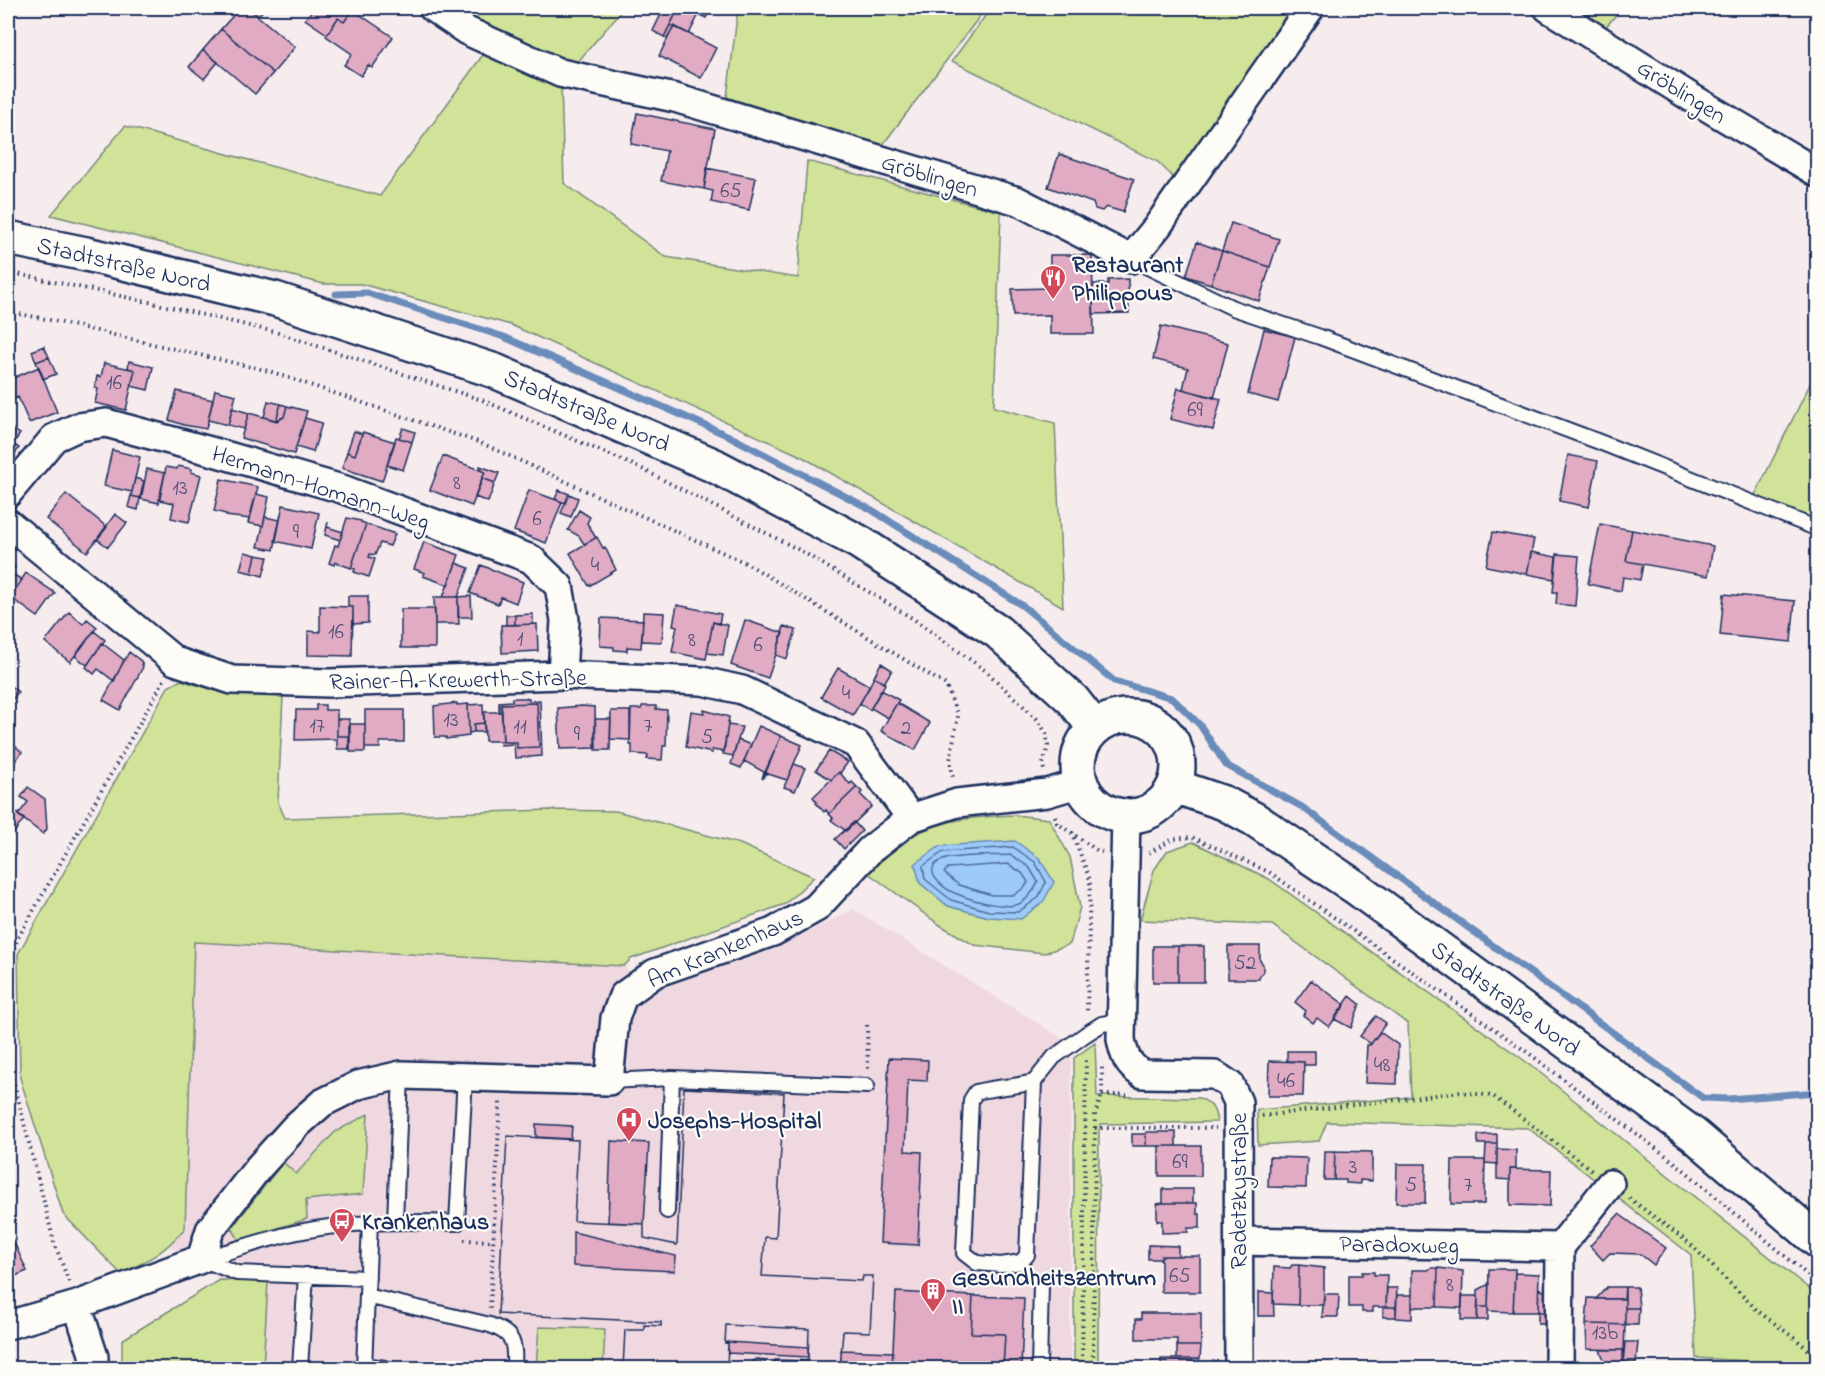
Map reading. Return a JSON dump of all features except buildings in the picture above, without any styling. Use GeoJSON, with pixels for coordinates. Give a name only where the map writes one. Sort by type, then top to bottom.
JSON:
{"type":"FeatureCollection","features":[{"type":"Feature","properties":{"kind":"main road","name":"Stadtstraße Nord"},"geometry":{"type":"LineString","coordinates":[[8,238],[275,299],[495,371],[715,466],[859,542],[999,632],[1073,700],[1095,728]]}},
{"type":"Feature","properties":{"kind":"main road"},"geometry":{"type":"LineString","coordinates":[[1134,716],[1144,718],[1162,728],[1169,736],[1178,755],[1178,776],[1166,799],[1150,811],[1126,816],[1100,807],[1085,792],[1078,768],[1081,748],[1095,728],[1113,718],[1134,716]]}},
{"type":"Feature","properties":{"kind":"main road","name":"Stadtstraße Nord"},"geometry":{"type":"LineString","coordinates":[[1174,786],[1224,803],[1254,819],[1355,887],[1694,1135],[1818,1241]]}},
{"type":"Feature","properties":{"kind":"street","name":"Gröblingen"},"geometry":{"type":"LineString","coordinates":[[433,8],[467,32],[560,73],[675,98],[1018,201],[1131,258]]}},
{"type":"Feature","properties":{"kind":"street"},"geometry":{"type":"LineString","coordinates":[[1131,258],[1157,227],[1310,8]]}},
{"type":"Feature","properties":{"kind":"street","name":"Gröblingen"},"geometry":{"type":"LineString","coordinates":[[1548,8],[1818,173]]}},
{"type":"Feature","properties":{"kind":"street","name":"Hermann-Homann-Weg"},"geometry":{"type":"LineString","coordinates":[[8,493],[54,438],[78,428],[106,423],[342,489],[531,559],[559,586],[565,620],[562,675]]}},
{"type":"Feature","properties":{"kind":"street","name":"Rainer-A.-Krewerth-Straße"},"geometry":{"type":"LineString","coordinates":[[8,523],[175,662],[232,680],[329,683],[562,675],[702,681],[742,690],[856,744],[911,818]]}},
{"type":"Feature","properties":{"kind":"street","name":"Am Krankenhaus"},"geometry":{"type":"LineString","coordinates":[[609,1081],[615,1018],[623,996],[654,974],[773,933],[816,908],[870,850],[911,818],[957,804],[1047,794],[1081,783]]}},
{"type":"Feature","properties":{"kind":"street","name":"Radetzkystraße"},"geometry":{"type":"LineString","coordinates":[[1126,816],[1121,1021],[1124,1056],[1132,1068],[1142,1074],[1215,1075],[1230,1085],[1238,1102],[1229,1127],[1239,1241],[1239,1368]]}},
{"type":"Feature","properties":{"kind":"street"},"geometry":{"type":"LineString","coordinates":[[8,1325],[77,1305],[201,1258],[210,1230],[258,1168],[296,1126],[322,1102],[358,1085],[401,1075],[609,1081]]}},
{"type":"Feature","properties":{"kind":"street"},"geometry":{"type":"LineString","coordinates":[[1559,1368],[1560,1247],[1610,1184]]}},
{"type":"Feature","properties":{"kind":"street","name":"Paradoxweg"},"geometry":{"type":"LineString","coordinates":[[1239,1241],[1560,1247]]}},
{"type":"Feature","properties":{"kind":"street"},"geometry":{"type":"LineString","coordinates":[[77,1305],[94,1358],[94,1368]]}},
{"type":"Feature","properties":{"kind":"lane"},"geometry":{"type":"LineString","coordinates":[[1131,258],[1233,308],[1320,337],[1687,476],[1818,530]]}},
{"type":"Feature","properties":{"kind":"lane"},"geometry":{"type":"LineString","coordinates":[[1034,1082],[1027,1255],[1021,1262],[1001,1265],[977,1263],[964,1253],[971,1100],[976,1092],[992,1088],[1012,1088],[1034,1082],[1054,1057],[1086,1034],[1102,1024],[1121,1021]]}},
{"type":"Feature","properties":{"kind":"lane"},"geometry":{"type":"LineString","coordinates":[[395,1221],[401,1075]]}},
{"type":"Feature","properties":{"kind":"lane"},"geometry":{"type":"LineString","coordinates":[[201,1258],[296,1233],[370,1222],[457,1223],[465,1076]]}},
{"type":"Feature","properties":{"kind":"lane"},"geometry":{"type":"LineString","coordinates":[[609,1081],[672,1077],[867,1086]]}},
{"type":"Feature","properties":{"kind":"lane"},"geometry":{"type":"LineString","coordinates":[[667,1211],[672,1077]]}},
{"type":"Feature","properties":{"kind":"lane"},"geometry":{"type":"LineString","coordinates":[[370,1222],[364,1367],[385,1368]]}},
{"type":"Feature","properties":{"kind":"lane"},"geometry":{"type":"LineString","coordinates":[[201,1258],[237,1273],[368,1278]]}},
{"type":"Feature","properties":{"kind":"lane"},"geometry":{"type":"LineString","coordinates":[[300,1368],[306,1275]]}},
{"type":"Feature","properties":{"kind":"lane"},"geometry":{"type":"LineString","coordinates":[[1039,1368],[1041,1285]]}},
{"type":"Feature","properties":{"kind":"lane"},"geometry":{"type":"LineString","coordinates":[[367,1296],[504,1330],[515,1347],[514,1368]]}},
{"type":"Feature","properties":{"kind":"path"},"geometry":{"type":"LineString","coordinates":[[8,272],[275,332],[482,400],[638,467],[801,550],[912,618],[986,671],[1037,719],[1046,733],[1048,747],[1043,764],[1047,794]]}},
{"type":"Feature","properties":{"kind":"path"},"geometry":{"type":"LineString","coordinates":[[8,312],[269,371],[481,443],[748,564],[946,685],[958,716],[950,760],[957,804]]}},
{"type":"Feature","properties":{"kind":"path"},"geometry":{"type":"LineString","coordinates":[[77,1305],[54,1242],[12,1075],[11,956],[18,938],[175,662]]}},
{"type":"Feature","properties":{"kind":"path"},"geometry":{"type":"LineString","coordinates":[[1082,1368],[1090,880],[1072,832],[1098,851],[1124,853],[1149,853],[1173,839],[1192,837],[1269,872],[1527,1052],[1677,1164],[1818,1284]]}},
{"type":"Feature","properties":{"kind":"path"},"geometry":{"type":"LineString","coordinates":[[867,1025],[867,1086]]}},
{"type":"Feature","properties":{"kind":"path"},"geometry":{"type":"LineString","coordinates":[[490,1325],[501,1078]]}},
{"type":"Feature","properties":{"kind":"path"},"geometry":{"type":"LineString","coordinates":[[1095,1128],[1229,1127],[1259,1116],[1461,1092],[1493,1096],[1689,1243],[1759,1312],[1818,1359]]}},
{"type":"Feature","properties":{"kind":"path"},"geometry":{"type":"LineString","coordinates":[[1093,1368],[1095,1114],[1102,1095]]}},
{"type":"Feature","properties":{"kind":"shaded area","name":"Josephs-Hospital"},"geometry":{"type":"Polygon","coordinates":[[[853,909],[1059,1036],[1071,1058],[1070,1368],[263,1368],[268,1282],[219,1279],[169,1246],[185,1228],[193,942],[624,966],[650,991],[775,949],[853,909]]]}},
{"type":"Feature","properties":{"kind":"green space"},"geometry":{"type":"Polygon","coordinates":[[[449,8],[624,8],[575,65],[449,8]]]}},
{"type":"Feature","properties":{"kind":"green space"},"geometry":{"type":"Polygon","coordinates":[[[738,8],[986,8],[878,151],[727,97],[738,8]]]}},
{"type":"Feature","properties":{"kind":"green space"},"geometry":{"type":"Polygon","coordinates":[[[991,8],[1300,8],[1176,180],[1158,162],[952,61],[991,8]]]}},
{"type":"Feature","properties":{"kind":"green space"},"geometry":{"type":"Polygon","coordinates":[[[1568,8],[1622,8],[1604,29],[1568,8]]]}},
{"type":"Feature","properties":{"kind":"green space"},"geometry":{"type":"Polygon","coordinates":[[[485,52],[561,82],[564,183],[666,257],[798,278],[807,161],[1001,212],[994,407],[1055,423],[1063,607],[801,456],[511,325],[361,284],[324,284],[51,215],[125,126],[380,196],[485,52]]]}},
{"type":"Feature","properties":{"kind":"green space"},"geometry":{"type":"Polygon","coordinates":[[[1817,370],[1817,522],[1754,497],[1817,370]]]}},
{"type":"Feature","properties":{"kind":"green space"},"geometry":{"type":"Polygon","coordinates":[[[181,680],[223,693],[283,696],[278,802],[285,818],[550,810],[616,811],[740,844],[814,877],[785,904],[631,959],[624,966],[194,942],[185,1228],[163,1250],[121,1274],[63,1214],[20,1078],[18,954],[168,687],[181,680]]]}},
{"type":"Feature","properties":{"kind":"green space"},"geometry":{"type":"Polygon","coordinates":[[[1015,815],[1049,819],[1070,857],[1080,907],[1070,944],[1045,953],[974,945],[940,925],[868,873],[891,850],[923,830],[952,821],[1015,815]],[[920,883],[948,906],[989,917],[920,883]]]}},
{"type":"Feature","properties":{"kind":"green space"},"geometry":{"type":"Polygon","coordinates":[[[1193,842],[1269,879],[1528,1063],[1817,1295],[1817,1368],[1805,1368],[1801,1364],[1696,1358],[1691,1255],[1528,1128],[1327,1122],[1319,1141],[1258,1145],[1257,1110],[1411,1097],[1408,1024],[1272,925],[1140,920],[1154,870],[1167,851],[1193,842]]]}},
{"type":"Feature","properties":{"kind":"green space"},"geometry":{"type":"Polygon","coordinates":[[[1095,1043],[1097,1096],[1199,1098],[1212,1107],[1217,1122],[1101,1124],[1099,1131],[1098,1368],[1074,1368],[1074,1058],[1095,1043]]]}},
{"type":"Feature","properties":{"kind":"green space"},"geometry":{"type":"Polygon","coordinates":[[[368,1114],[363,1194],[306,1200],[307,1219],[239,1240],[232,1228],[283,1162],[296,1174],[335,1132],[368,1114]]]}},
{"type":"Feature","properties":{"kind":"green space"},"geometry":{"type":"Polygon","coordinates":[[[219,1280],[268,1282],[263,1368],[122,1368],[122,1340],[219,1280]]]}},
{"type":"Feature","properties":{"kind":"green space"},"geometry":{"type":"Polygon","coordinates":[[[539,1327],[605,1329],[603,1368],[536,1368],[539,1327]]]}},
{"type":"Feature","properties":{"kind":"water"},"geometry":{"type":"Polygon","coordinates":[[[1015,841],[1039,858],[1054,882],[1043,902],[1021,919],[989,917],[948,906],[920,883],[915,864],[940,846],[1015,841]]]}},
{"type":"Feature","properties":{"kind":"waterway"},"geometry":{"type":"LineString","coordinates":[[336,294],[367,293],[504,337],[729,436],[872,510],[1023,606],[1114,681],[1172,698],[1200,725],[1226,765],[1302,807],[1703,1098],[1728,1099],[1818,1092]]}},
{"type":"Feature","properties":{"kind":"place","name":"Restaurant Philippous"},"geometry":{"type":"Point","coordinates":[1053,301]}},
{"type":"Feature","properties":{"kind":"place","name":"Josephs-Hospital"},"geometry":{"type":"Point","coordinates":[629,1143]}},
{"type":"Feature","properties":{"kind":"place","name":"Krankenhaus"},"geometry":{"type":"Point","coordinates":[342,1244]}},
{"type":"Feature","properties":{"kind":"place","name":"Gesundheitszentrum II"},"geometry":{"type":"Point","coordinates":[933,1314]}}]}
